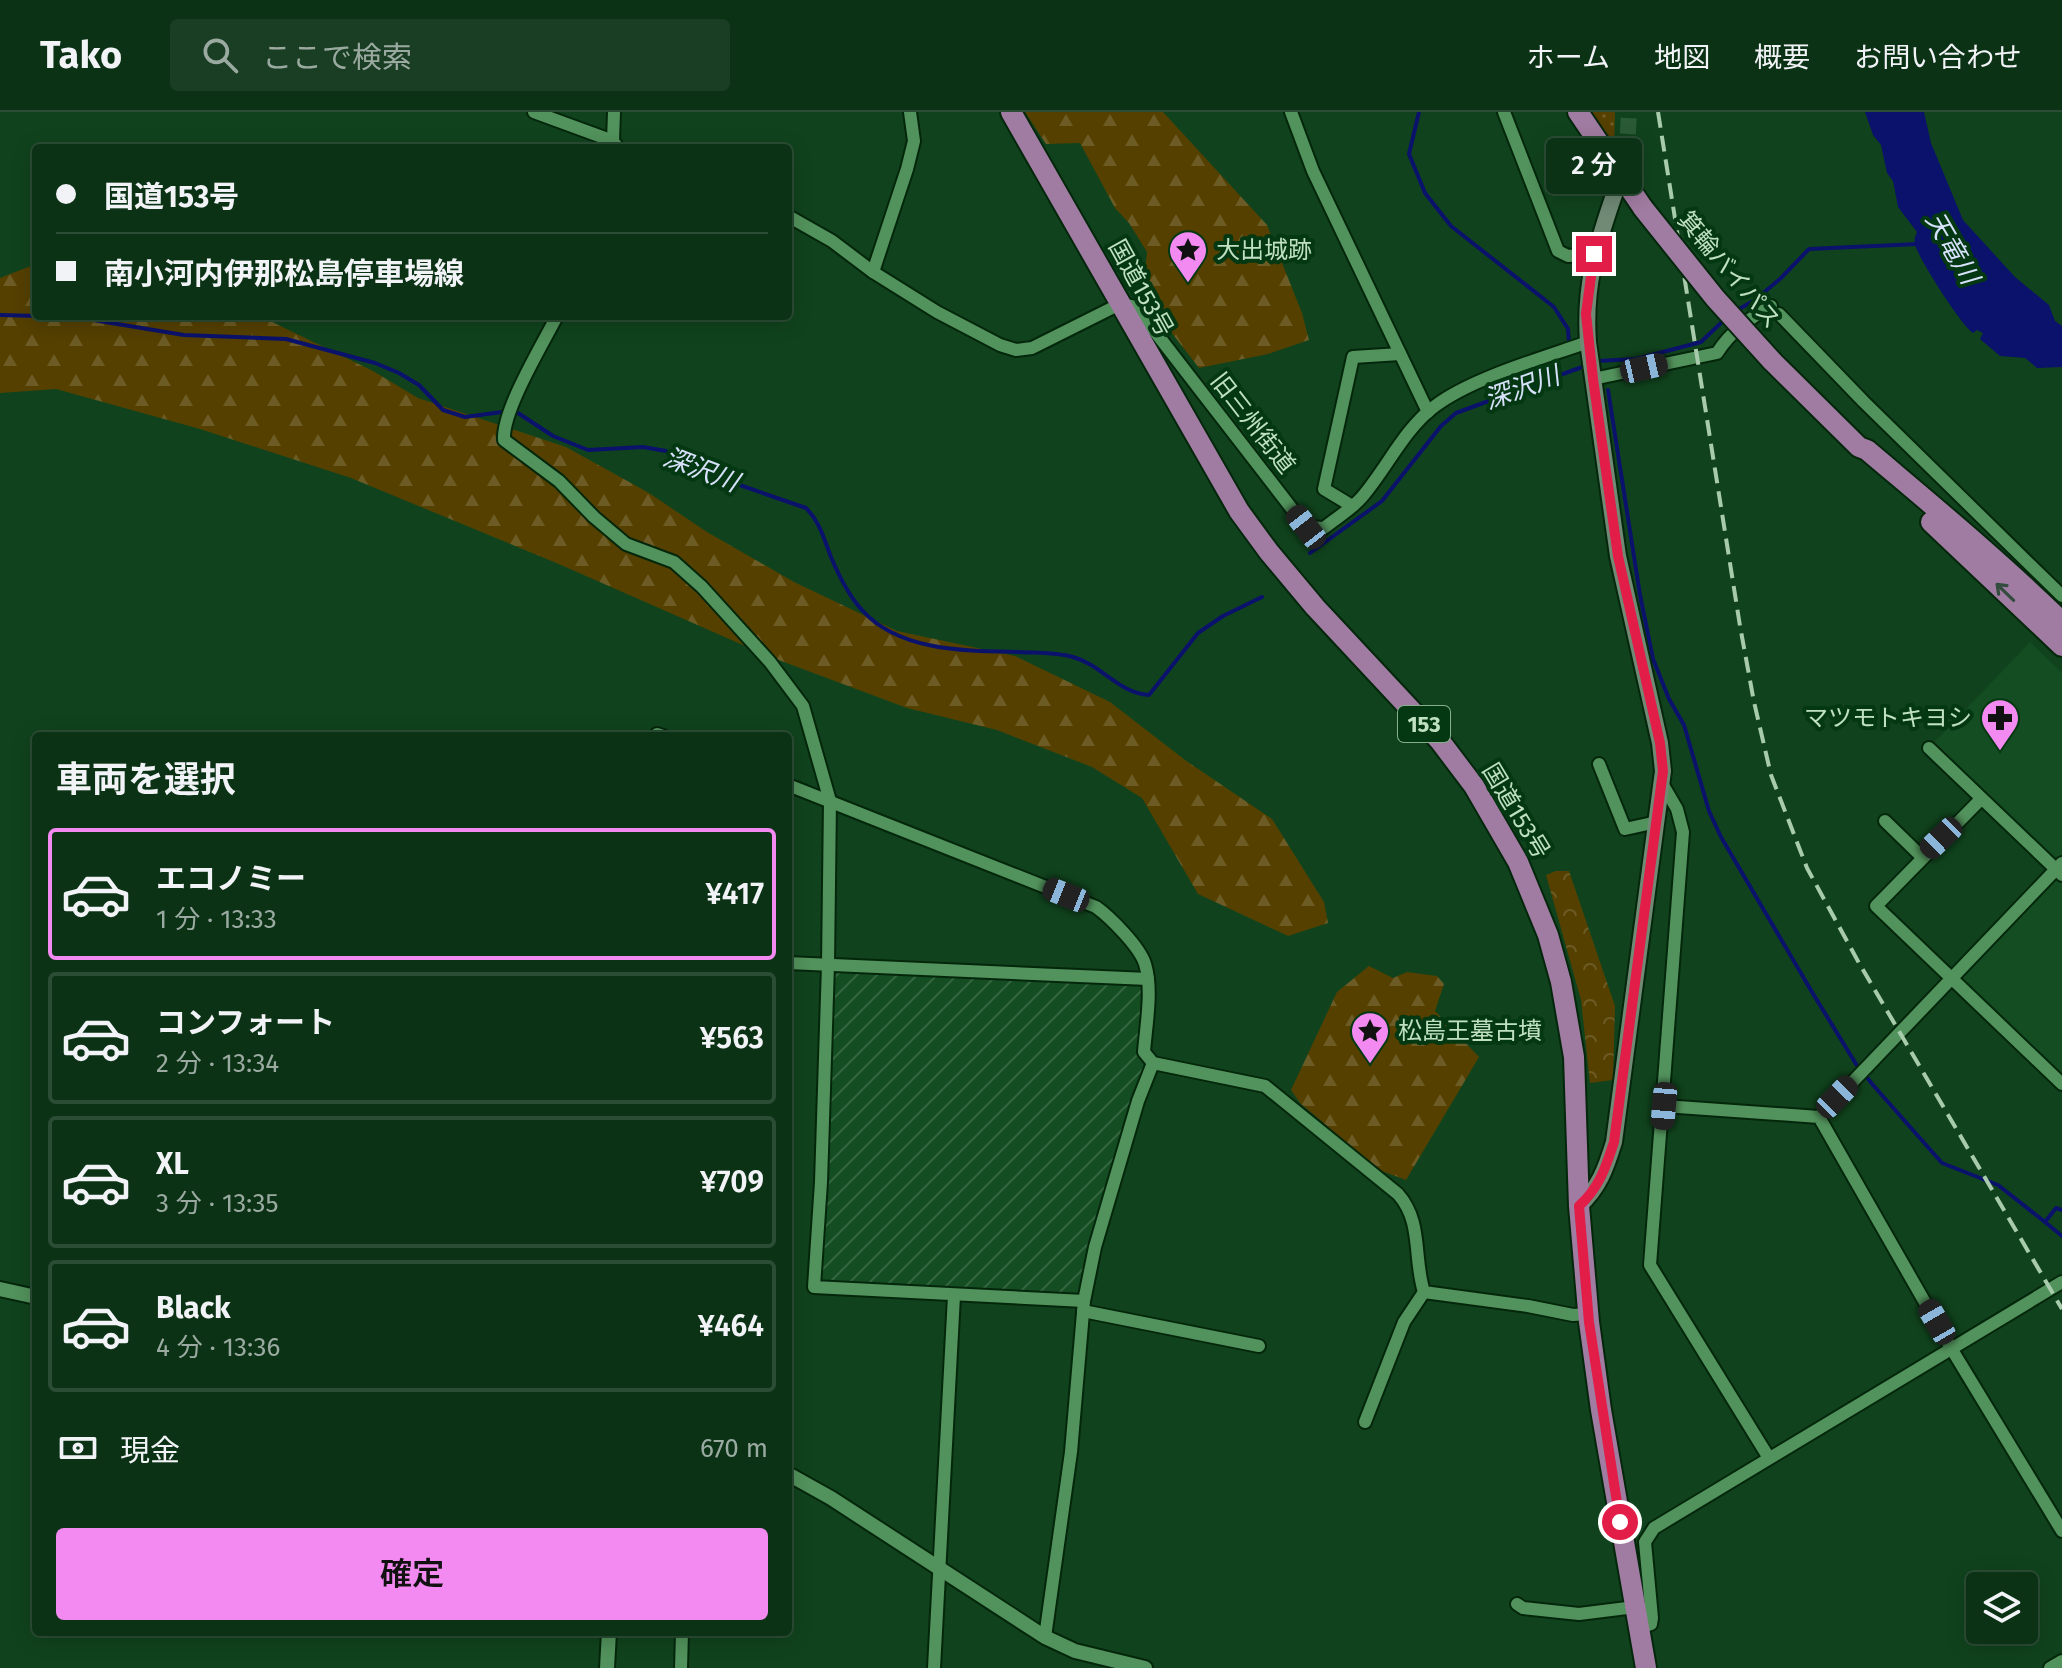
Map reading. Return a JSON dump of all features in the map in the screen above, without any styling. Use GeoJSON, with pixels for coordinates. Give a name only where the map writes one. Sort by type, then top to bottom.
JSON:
{"type":"FeatureCollection","features":[{"type":"Feature","properties":{"kind":"highway","name":"国道153号"},"geometry":{"type":"LineString","coordinates":[[1011,112],[1189,428],[1247,522],[1315,607],[1440,741],[1474,786],[1518,862],[1548,935],[1568,1015],[1574,1070],[1579,1206],[1588,1314],[1601,1410],[1646,1668]]}},
{"type":"Feature","properties":{"kind":"highway","name":"箕輪バイパス"},"geometry":{"type":"LineString","coordinates":[[1578,112],[1643,208],[1715,298],[1772,361],[1859,447],[1867,450],[1947,518],[2062,622]]}},
{"type":"Feature","properties":{"kind":"highway","name":"箕輪バイパス"},"geometry":{"type":"LineString","coordinates":[[1859,447],[1862,456],[2062,646]]}},
{"type":"Feature","properties":{"kind":"main road"},"geometry":{"type":"LineString","coordinates":[[1579,1206],[1593,1193],[1614,1142],[1663,785],[1660,743],[1618,556],[1588,345],[1586,314],[1594,254],[1614,195]]}},
{"type":"Feature","properties":{"kind":"street"},"geometry":{"type":"LineString","coordinates":[[534,112],[616,144],[614,112]]}},
{"type":"Feature","properties":{"kind":"street"},"geometry":{"type":"LineString","coordinates":[[873,272],[914,141],[910,112]]}},
{"type":"Feature","properties":{"kind":"street"},"geometry":{"type":"LineString","coordinates":[[1291,112],[1313,171],[1428,412]]}},
{"type":"Feature","properties":{"kind":"street"},"geometry":{"type":"LineString","coordinates":[[1504,112],[1558,251],[1568,256],[1594,254]]}},
{"type":"Feature","properties":{"kind":"street"},"geometry":{"type":"LineString","coordinates":[[792,218],[832,241],[873,272],[937,312],[1000,345],[1016,350],[1032,348],[1120,304]]}},
{"type":"Feature","properties":{"kind":"street","name":"旧三州街道"},"geometry":{"type":"LineString","coordinates":[[1120,304],[1136,307],[1306,527],[1324,528],[1356,503],[1414,426],[1428,412],[1458,392],[1523,364],[1588,345]]}},
{"type":"Feature","properties":{"kind":"street"},"geometry":{"type":"LineString","coordinates":[[1592,375],[1717,353],[1727,338],[1748,319],[1775,310],[2062,596]]}},
{"type":"Feature","properties":{"kind":"street"},"geometry":{"type":"LineString","coordinates":[[555,320],[512,406],[504,440],[559,481],[626,544],[674,562],[702,587],[770,662],[803,706],[830,801],[821,1182],[814,1287],[1083,1306],[1259,1346]]}},
{"type":"Feature","properties":{"kind":"street"},"geometry":{"type":"LineString","coordinates":[[1356,503],[1324,489],[1353,357],[1400,354]]}},
{"type":"Feature","properties":{"kind":"street"},"geometry":{"type":"LineString","coordinates":[[1819,1117],[2060,869],[1929,748]]}},
{"type":"Feature","properties":{"kind":"street"},"geometry":{"type":"LineString","coordinates":[[1599,764],[1625,829],[1657,822]]}},
{"type":"Feature","properties":{"kind":"street"},"geometry":{"type":"LineString","coordinates":[[1663,785],[1677,809],[1683,832],[1650,1265],[1769,1458]]}},
{"type":"Feature","properties":{"kind":"street"},"geometry":{"type":"LineString","coordinates":[[792,787],[1096,907],[1109,916],[1144,960],[1148,979],[1144,1052],[1153,1063],[1265,1086],[1398,1194],[1410,1207],[1424,1292]]}},
{"type":"Feature","properties":{"kind":"street"},"geometry":{"type":"LineString","coordinates":[[1981,799],[1876,906],[2062,1084]]}},
{"type":"Feature","properties":{"kind":"street"},"geometry":{"type":"LineString","coordinates":[[1885,821],[1922,857]]}},
{"type":"Feature","properties":{"kind":"street"},"geometry":{"type":"LineString","coordinates":[[792,963],[1148,979]]}},
{"type":"Feature","properties":{"kind":"street"},"geometry":{"type":"LineString","coordinates":[[1045,1637],[1071,1452],[1083,1306],[1095,1247],[1138,1101],[1153,1063]]}},
{"type":"Feature","properties":{"kind":"street"},"geometry":{"type":"LineString","coordinates":[[1664,1106],[1819,1117]]}},
{"type":"Feature","properties":{"kind":"street"},"geometry":{"type":"LineString","coordinates":[[1819,1117],[1951,1348],[2062,1531]]}},
{"type":"Feature","properties":{"kind":"street"},"geometry":{"type":"LineString","coordinates":[[1639,1628],[1651,1624],[1652,1618],[1645,1555],[1648,1535],[1654,1528],[2062,1282]]}},
{"type":"Feature","properties":{"kind":"street"},"geometry":{"type":"LineString","coordinates":[[0,1289],[32,1296]]}},
{"type":"Feature","properties":{"kind":"street"},"geometry":{"type":"LineString","coordinates":[[1424,1292],[1573,1315],[1588,1314]]}},
{"type":"Feature","properties":{"kind":"street"},"geometry":{"type":"LineString","coordinates":[[1365,1422],[1404,1322],[1424,1292]]}},
{"type":"Feature","properties":{"kind":"street"},"geometry":{"type":"LineString","coordinates":[[934,1668],[954,1296]]}},
{"type":"Feature","properties":{"kind":"street"},"geometry":{"type":"LineString","coordinates":[[792,1476],[831,1498],[1045,1637],[1075,1651],[1142,1668]]}},
{"type":"Feature","properties":{"kind":"street"},"geometry":{"type":"LineString","coordinates":[[1517,1604],[1523,1608],[1579,1614],[1635,1607]]}},
{"type":"Feature","properties":{"kind":"street"},"geometry":{"type":"LineString","coordinates":[[607,1668],[609,1636]]}},
{"type":"Feature","properties":{"kind":"street"},"geometry":{"type":"LineString","coordinates":[[681,1668],[682,1636]]}},
{"type":"Feature","properties":{"kind":"street"},"geometry":{"type":"LineString","coordinates":[[2050,1668],[2062,1661]]}},
{"type":"Feature","properties":{"kind":"shaded area"},"geometry":{"type":"Polygon","coordinates":[[[2030,642],[2062,673],[2062,1081],[1954,978],[2056,869],[1929,748],[2030,642]]]}},
{"type":"Feature","properties":{"kind":"shaded area"},"geometry":{"type":"Polygon","coordinates":[[[828,965],[1148,979],[1144,1052],[1153,1063],[1084,1301],[814,1287],[828,965]]]}},
{"type":"Feature","properties":{"kind":"green space"},"geometry":{"type":"Polygon","coordinates":[[[1025,112],[1163,112],[1267,225],[1302,313],[1309,340],[1268,354],[1199,368],[1143,296],[1147,252],[1129,223],[1115,208],[1080,143],[1046,144],[1025,112]]]}},
{"type":"Feature","properties":{"kind":"green space"},"geometry":{"type":"Polygon","coordinates":[[[1589,112],[1615,112],[1614,152],[1589,112]]]}},
{"type":"Feature","properties":{"kind":"green space"},"geometry":{"type":"Polygon","coordinates":[[[32,266],[32,320],[268,320],[373,371],[418,398],[566,447],[649,493],[707,532],[794,582],[897,631],[1015,656],[1110,702],[1185,760],[1272,819],[1324,902],[1328,923],[1288,936],[1198,894],[1142,798],[1092,767],[997,730],[907,708],[768,656],[561,565],[351,478],[200,429],[56,389],[0,393],[0,278],[32,266]]]}},
{"type":"Feature","properties":{"kind":"green space"},"geometry":{"type":"Polygon","coordinates":[[[1569,871],[1615,1006],[1613,1080],[1590,1083],[1581,1000],[1546,875],[1569,871]]]}},
{"type":"Feature","properties":{"kind":"green space"},"geometry":{"type":"Polygon","coordinates":[[[1369,966],[1393,978],[1407,972],[1437,976],[1444,984],[1435,1011],[1479,1057],[1406,1180],[1379,1170],[1300,1103],[1291,1090],[1337,992],[1369,966]]]}},
{"type":"Feature","properties":{"kind":"water","name":"天竜川"},"geometry":{"type":"Polygon","coordinates":[[[1865,112],[1924,112],[1931,143],[1963,220],[2015,277],[2049,305],[2055,321],[2062,326],[2062,367],[2037,368],[2025,358],[2000,356],[1980,339],[1983,333],[1977,330],[1973,333],[1959,318],[1918,252],[1915,245],[1917,232],[1898,207],[1881,145],[1873,135],[1865,112]]]}},
{"type":"Feature","properties":{"kind":"waterway"},"geometry":{"type":"LineString","coordinates":[[1419,112],[1409,154],[1425,193],[1451,226],[1554,307],[1568,329],[1569,344]]}},
{"type":"Feature","properties":{"kind":"waterway","name":"深沢川"},"geometry":{"type":"LineString","coordinates":[[1734,312],[1755,300],[1809,249],[1918,244]]}},
{"type":"Feature","properties":{"kind":"waterway","name":"深沢川"},"geometry":{"type":"LineString","coordinates":[[0,315],[32,316]]}},
{"type":"Feature","properties":{"kind":"waterway","name":"深沢川"},"geometry":{"type":"LineString","coordinates":[[93,320],[184,335],[286,339],[375,363],[399,373],[419,385],[443,410],[465,417],[518,413],[553,436],[588,450],[643,447],[666,451],[725,480],[806,508],[818,525],[844,585],[862,610],[877,624],[895,634],[935,646],[1067,655],[1093,666],[1128,689],[1149,695],[1198,633],[1223,616],[1262,597]]}},
{"type":"Feature","properties":{"kind":"waterway","name":"深沢川"},"geometry":{"type":"LineString","coordinates":[[1597,361],[1636,359],[1701,342],[1724,320]]}},
{"type":"Feature","properties":{"kind":"waterway","name":"深沢川"},"geometry":{"type":"LineString","coordinates":[[1310,553],[1382,501],[1441,426],[1456,413],[1585,366]]}},
{"type":"Feature","properties":{"kind":"waterway"},"geometry":{"type":"LineString","coordinates":[[1608,390],[1653,659],[1669,699],[1684,725],[1709,811],[1721,837],[1856,1064],[1942,1163],[1998,1185],[2045,1222],[2056,1208],[2062,1210]]}},
{"type":"Feature","properties":{"kind":"waterway"},"geometry":{"type":"LineString","coordinates":[[2045,1222],[2062,1236]]}},
{"type":"Feature","properties":{"kind":"tunnel"},"geometry":{"type":"LineString","coordinates":[[1619,181],[1627,150],[1629,112]]}},
{"type":"Feature","properties":{"kind":"railway"},"geometry":{"type":"LineString","coordinates":[[1658,112],[1740,626],[1771,775],[1807,868],[1859,963],[2062,1309]]}},
{"type":"Feature","properties":{"kind":"place","name":"大出城跡"},"geometry":{"type":"Point","coordinates":[1188,284]}},
{"type":"Feature","properties":{"kind":"place","name":"マツモトキヨシ"},"geometry":{"type":"Point","coordinates":[2000,752]}},
{"type":"Feature","properties":{"kind":"place","name":"松島王墓古墳"},"geometry":{"type":"Point","coordinates":[1370,1065]}},
{"type":"Feature","properties":{"kind":"route"},"geometry":{"type":"LineString","coordinates":[[1594,254],[1588,284],[1588,342],[1618,556],[1660,743],[1663,771],[1614,1142],[1593,1193],[1579,1206],[1589,1322],[1620,1522]]}}]}
